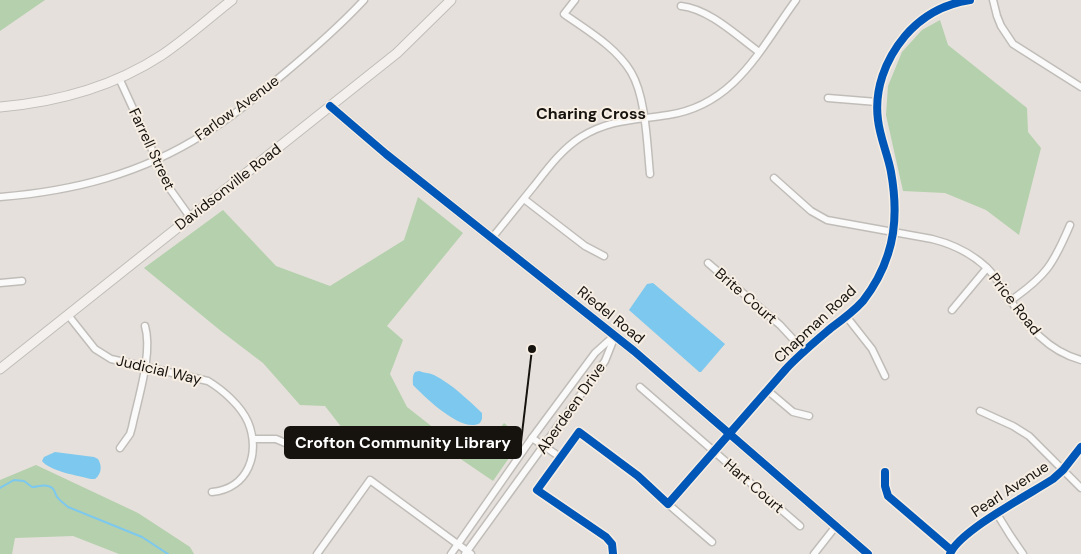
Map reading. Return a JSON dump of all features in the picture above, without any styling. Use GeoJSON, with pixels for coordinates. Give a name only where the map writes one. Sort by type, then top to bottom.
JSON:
{"type":"FeatureCollection","features":[{"type":"Feature","properties":{"kind":"street"},"geometry":{"type":"LineString","coordinates":[[0,107],[45,102],[70,96],[119,78],[162,55],[232,0]]}},
{"type":"Feature","properties":{"kind":"street","name":"Farlow Avenue"},"geometry":{"type":"LineString","coordinates":[[0,197],[51,192],[79,186],[129,171],[157,160],[205,134],[245,105],[316,47],[364,0]]}},
{"type":"Feature","properties":{"kind":"street","name":"Davidsonville Road"},"geometry":{"type":"LineString","coordinates":[[0,369],[396,53],[451,0]]}},
{"type":"Feature","properties":{"kind":"street"},"geometry":{"type":"LineString","coordinates":[[575,0],[564,14],[607,45],[624,61],[637,83],[644,118],[650,174]]}},
{"type":"Feature","properties":{"kind":"street"},"geometry":{"type":"LineString","coordinates":[[491,239],[555,160],[579,138],[604,125],[686,112],[711,101],[732,86],[796,0]]}},
{"type":"Feature","properties":{"kind":"street","name":"Chapman Road"},"geometry":{"type":"LineString","coordinates":[[668,504],[767,390],[804,351],[862,301],[872,286],[888,256],[894,232],[894,189],[878,121],[877,102],[885,70],[898,44],[918,22],[947,5],[970,0]]}},
{"type":"Feature","properties":{"kind":"street"},"geometry":{"type":"LineString","coordinates":[[994,0],[1001,26],[1013,44],[1081,87]]}},
{"type":"Feature","properties":{"kind":"street"},"geometry":{"type":"LineString","coordinates":[[681,6],[704,13],[759,52]]}},
{"type":"Feature","properties":{"kind":"street","name":"Farrell Street"},"geometry":{"type":"LineString","coordinates":[[119,78],[174,197],[190,217]]}},
{"type":"Feature","properties":{"kind":"street"},"geometry":{"type":"LineString","coordinates":[[828,98],[877,102]]}},
{"type":"Feature","properties":{"kind":"street","name":"Riedel Road"},"geometry":{"type":"LineString","coordinates":[[330,106],[491,239],[615,335],[868,554]]}},
{"type":"Feature","properties":{"kind":"street","name":"Price Road"},"geometry":{"type":"LineString","coordinates":[[774,178],[811,211],[827,220],[945,242],[966,252],[987,268],[996,278],[1030,328],[1062,352],[1081,360]]}},
{"type":"Feature","properties":{"kind":"street"},"geometry":{"type":"LineString","coordinates":[[524,199],[585,246],[604,256]]}},
{"type":"Feature","properties":{"kind":"street"},"geometry":{"type":"LineString","coordinates":[[1010,301],[1034,284],[1044,274],[1058,254],[1070,225]]}},
{"type":"Feature","properties":{"kind":"street","name":"Brite Court"},"geometry":{"type":"LineString","coordinates":[[708,263],[780,325],[804,351]]}},
{"type":"Feature","properties":{"kind":"street"},"geometry":{"type":"LineString","coordinates":[[952,310],[987,268]]}},
{"type":"Feature","properties":{"kind":"street"},"geometry":{"type":"LineString","coordinates":[[0,283],[22,281]]}},
{"type":"Feature","properties":{"kind":"street","name":"Judicial Way"},"geometry":{"type":"LineString","coordinates":[[68,316],[102,355],[120,362],[200,378],[214,385],[239,408],[248,422],[253,439]]}},
{"type":"Feature","properties":{"kind":"street"},"geometry":{"type":"LineString","coordinates":[[846,316],[872,349],[885,376]]}},
{"type":"Feature","properties":{"kind":"street"},"geometry":{"type":"LineString","coordinates":[[120,448],[130,434],[145,366],[148,348],[145,326]]}},
{"type":"Feature","properties":{"kind":"street","name":"Aberdeen Drive"},"geometry":{"type":"LineString","coordinates":[[451,554],[532,438],[595,353],[615,335]]}},
{"type":"Feature","properties":{"kind":"street","name":"Aberdeen Drive"},"geometry":{"type":"LineString","coordinates":[[468,553],[605,361],[615,335]]}},
{"type":"Feature","properties":{"kind":"street","name":"Hart Court"},"geometry":{"type":"LineString","coordinates":[[640,387],[800,526]]}},
{"type":"Feature","properties":{"kind":"street"},"geometry":{"type":"LineString","coordinates":[[767,390],[793,412],[809,416]]}},
{"type":"Feature","properties":{"kind":"street"},"geometry":{"type":"LineString","coordinates":[[980,411],[1022,430],[1081,488]]}},
{"type":"Feature","properties":{"kind":"street"},"geometry":{"type":"LineString","coordinates":[[613,554],[612,544],[606,537],[537,490],[579,432],[638,476],[712,542]]}},
{"type":"Feature","properties":{"kind":"street"},"geometry":{"type":"LineString","coordinates":[[532,438],[560,457]]}},
{"type":"Feature","properties":{"kind":"street"},"geometry":{"type":"LineString","coordinates":[[212,492],[228,489],[239,482],[244,476],[251,459],[253,439],[276,439],[290,445]]}},
{"type":"Feature","properties":{"kind":"street","name":"Pearl Avenue"},"geometry":{"type":"LineString","coordinates":[[942,554],[950,552],[963,538],[1041,487],[1063,470],[1081,447]]}},
{"type":"Feature","properties":{"kind":"street"},"geometry":{"type":"LineString","coordinates":[[885,472],[885,486],[888,496],[950,552]]}},
{"type":"Feature","properties":{"kind":"street"},"geometry":{"type":"LineString","coordinates":[[317,554],[370,480],[468,553]]}},
{"type":"Feature","properties":{"kind":"street"},"geometry":{"type":"LineString","coordinates":[[997,514],[1023,554]]}},
{"type":"Feature","properties":{"kind":"street"},"geometry":{"type":"LineString","coordinates":[[814,554],[836,526]]}},
{"type":"Feature","properties":{"kind":"green space"},"geometry":{"type":"Polygon","coordinates":[[[0,0],[45,0],[0,31],[0,0]]]}},
{"type":"Feature","properties":{"kind":"green space"},"geometry":{"type":"Polygon","coordinates":[[[940,20],[948,45],[1027,108],[1028,132],[1041,148],[1019,235],[986,210],[945,193],[903,191],[886,115],[888,86],[902,52],[922,30],[940,20]]]}},
{"type":"Feature","properties":{"kind":"green space"},"geometry":{"type":"Polygon","coordinates":[[[418,197],[463,233],[387,326],[403,340],[390,374],[407,407],[444,436],[474,445],[494,436],[504,423],[522,439],[493,481],[446,449],[389,428],[360,451],[325,406],[300,405],[263,363],[144,268],[223,210],[276,266],[330,286],[404,240],[418,197]]]}},
{"type":"Feature","properties":{"kind":"green space"},"geometry":{"type":"Polygon","coordinates":[[[36,465],[138,513],[190,547],[194,554],[119,554],[73,536],[15,538],[12,554],[0,554],[0,480],[36,465]]]}},
{"type":"Feature","properties":{"kind":"water"},"geometry":{"type":"Polygon","coordinates":[[[653,283],[725,344],[701,372],[629,310],[647,284],[653,283]]]}},
{"type":"Feature","properties":{"kind":"water"},"geometry":{"type":"Polygon","coordinates":[[[419,371],[434,375],[459,392],[482,413],[480,423],[472,425],[464,423],[444,413],[413,385],[414,374],[419,371]]]}},
{"type":"Feature","properties":{"kind":"water"},"geometry":{"type":"Polygon","coordinates":[[[55,452],[98,459],[101,467],[99,475],[95,479],[91,479],[51,468],[42,461],[44,457],[55,452]]]}},
{"type":"Feature","properties":{"kind":"waterway"},"geometry":{"type":"LineString","coordinates":[[0,488],[14,480],[24,481],[32,487],[44,485],[51,487],[59,499],[68,507],[142,537],[168,554]]}},
{"type":"Feature","properties":{"kind":"cycle path"},"geometry":{"type":"LineString","coordinates":[[613,554],[612,544],[606,537],[537,490],[579,432],[638,476],[668,504],[786,369],[863,301],[886,260],[894,224],[893,182],[880,133],[877,109],[882,76],[898,45],[919,22],[951,4],[970,0]]}},
{"type":"Feature","properties":{"kind":"cycle path"},"geometry":{"type":"LineString","coordinates":[[330,106],[386,154],[634,351],[868,554]]}},
{"type":"Feature","properties":{"kind":"cycle path"},"geometry":{"type":"LineString","coordinates":[[950,554],[956,545],[980,524],[1053,479],[1063,470],[1081,447]]}},
{"type":"Feature","properties":{"kind":"cycle path"},"geometry":{"type":"LineString","coordinates":[[885,472],[885,486],[888,496],[951,550]]}},
{"type":"Feature","properties":{"kind":"place","name":"Crofton Community Library"},"geometry":{"type":"Point","coordinates":[532,349]}},
{"type":"Feature","properties":{"kind":"district","name":"Charing Cross"},"geometry":{"type":"Point","coordinates":[591,113]}}]}
